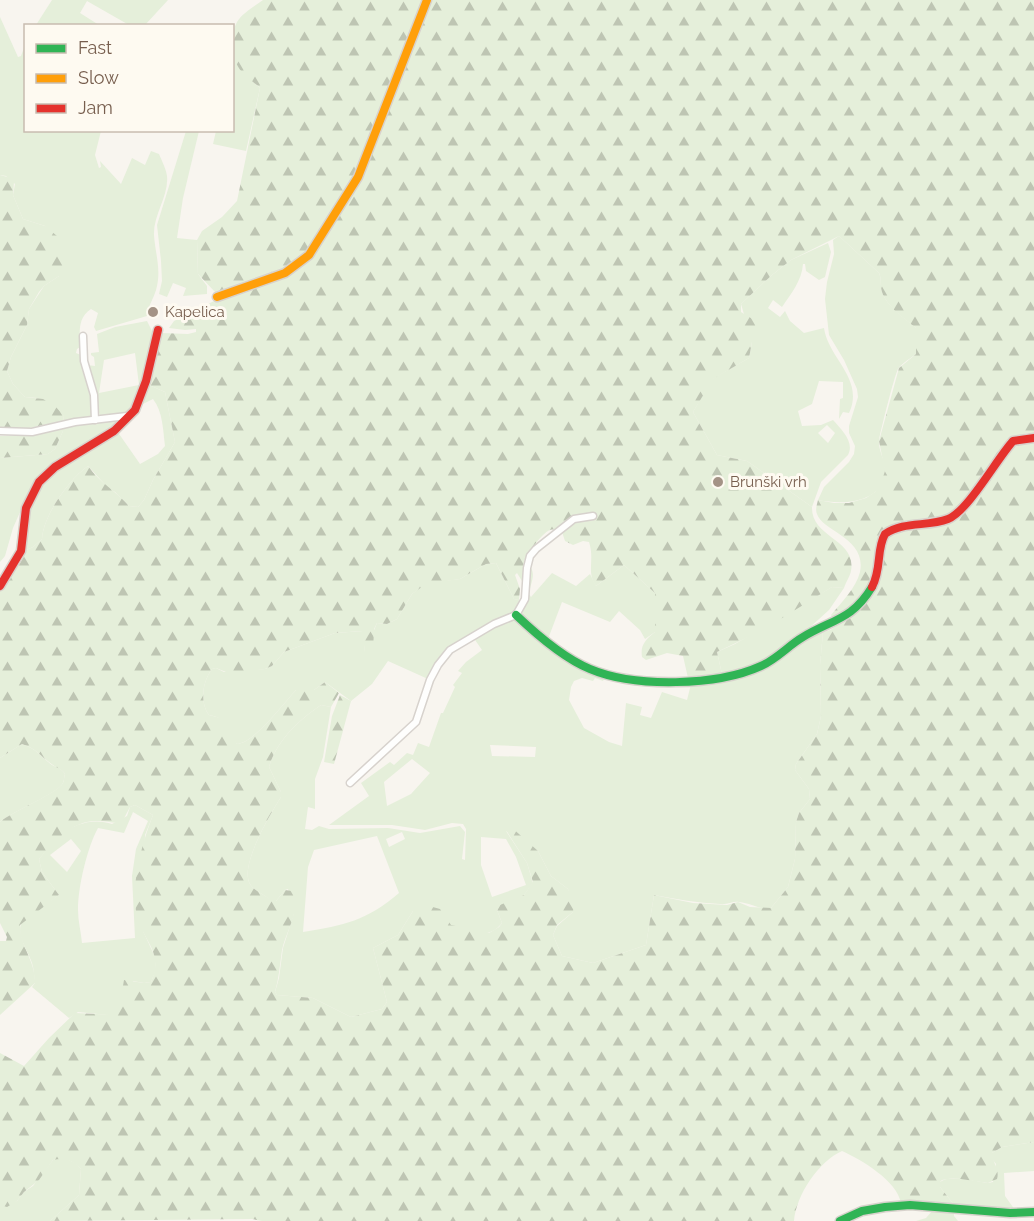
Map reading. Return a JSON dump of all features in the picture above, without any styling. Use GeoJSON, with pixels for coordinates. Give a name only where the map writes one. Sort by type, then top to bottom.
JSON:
{"type":"FeatureCollection","features":[{"type":"Feature","properties":{"kind":"street"},"geometry":{"type":"LineString","coordinates":[[218,297],[285,273],[309,255],[358,177],[427,0]]}},
{"type":"Feature","properties":{"kind":"street"},"geometry":{"type":"LineString","coordinates":[[0,586],[21,551],[26,508],[39,482],[55,467],[114,430],[130,415],[142,394],[158,330]]}},
{"type":"Feature","properties":{"kind":"street"},"geometry":{"type":"LineString","coordinates":[[83,336],[84,361],[94,395],[95,420]]}},
{"type":"Feature","properties":{"kind":"street"},"geometry":{"type":"LineString","coordinates":[[0,431],[32,432],[75,422],[120,419],[130,415]]}},
{"type":"Feature","properties":{"kind":"street"},"geometry":{"type":"LineString","coordinates":[[516,615],[526,625],[589,669],[622,679],[717,678],[744,672],[764,664],[810,632],[844,618],[857,608],[879,572],[882,538],[887,532],[893,528],[931,524],[952,517],[964,507],[1013,441],[1034,438]]}},
{"type":"Feature","properties":{"kind":"street"},"geometry":{"type":"LineString","coordinates":[[350,783],[416,722],[430,680],[450,650],[494,624],[516,615],[525,599],[527,568],[530,556],[536,549],[574,519],[593,516]]}},
{"type":"Feature","properties":{"kind":"street"},"geometry":{"type":"LineString","coordinates":[[840,1221],[852,1214],[885,1206],[933,1207],[996,1213],[1034,1212]]}},
{"type":"Feature","properties":{"kind":"green space"},"geometry":{"type":"Polygon","coordinates":[[[52,0],[168,0],[146,24],[127,24],[87,1],[80,13],[97,24],[37,24],[52,0]]]}},
{"type":"Feature","properties":{"kind":"green space"},"geometry":{"type":"Polygon","coordinates":[[[263,0],[1034,0],[1034,434],[1027,433],[1008,439],[963,505],[951,514],[938,520],[896,524],[883,530],[871,583],[857,603],[833,619],[831,615],[848,595],[858,578],[860,560],[851,543],[821,520],[816,512],[818,500],[849,503],[866,498],[875,492],[881,483],[885,471],[879,441],[899,368],[916,354],[916,328],[888,303],[882,292],[879,273],[839,236],[791,260],[741,304],[741,312],[756,321],[759,333],[752,342],[749,358],[713,379],[693,412],[717,455],[747,461],[812,507],[819,526],[841,545],[851,560],[851,571],[844,588],[832,587],[763,630],[717,652],[722,674],[688,678],[683,656],[667,653],[646,660],[642,657],[644,643],[655,632],[655,593],[624,565],[596,586],[591,571],[589,542],[583,541],[573,545],[565,541],[562,532],[552,530],[542,536],[527,555],[522,581],[517,573],[515,575],[520,589],[519,600],[514,599],[496,563],[486,564],[460,579],[426,584],[412,594],[397,619],[387,624],[377,623],[374,629],[373,652],[365,652],[362,631],[335,633],[284,652],[272,666],[265,669],[231,674],[216,668],[212,669],[203,692],[204,705],[209,715],[225,719],[237,744],[244,742],[260,730],[296,690],[314,690],[325,682],[339,693],[331,707],[321,705],[297,724],[277,748],[269,767],[281,792],[281,797],[252,853],[248,876],[250,884],[272,901],[276,901],[285,890],[292,891],[295,898],[294,913],[282,950],[275,992],[277,995],[313,998],[351,1017],[382,1009],[387,1002],[373,948],[398,935],[413,911],[429,906],[440,909],[451,925],[489,933],[499,927],[502,923],[497,910],[500,905],[524,895],[533,882],[527,863],[506,830],[510,826],[538,851],[551,876],[568,889],[575,903],[573,912],[557,925],[553,935],[562,956],[593,963],[646,945],[654,895],[693,903],[727,905],[738,902],[750,907],[771,908],[788,887],[795,859],[796,822],[799,813],[810,799],[809,789],[795,770],[796,764],[817,734],[821,716],[820,665],[823,632],[851,617],[881,577],[886,537],[891,532],[954,519],[1012,444],[1034,441],[1034,1142],[1002,1147],[992,1153],[998,1175],[997,1179],[988,1183],[954,1178],[942,1180],[940,1187],[955,1206],[901,1203],[886,1179],[842,1151],[825,1162],[810,1180],[799,1200],[794,1221],[262,1221],[252,1219],[50,1221],[79,1195],[81,1169],[65,1159],[53,1160],[39,1180],[17,1201],[7,1207],[0,1205],[0,1053],[24,1066],[75,1013],[118,1015],[124,980],[151,982],[155,963],[152,948],[140,925],[135,904],[136,878],[141,851],[153,815],[135,805],[130,807],[122,822],[90,821],[73,828],[58,839],[39,859],[42,872],[59,895],[20,925],[22,940],[35,975],[35,983],[0,1015],[0,941],[6,941],[7,937],[0,923],[0,822],[59,787],[63,783],[65,774],[35,750],[22,744],[0,758],[0,590],[19,563],[24,551],[42,539],[43,530],[52,509],[65,489],[88,466],[129,506],[138,507],[175,442],[165,392],[149,385],[162,333],[196,332],[196,329],[169,328],[174,321],[224,296],[222,293],[215,292],[198,274],[197,240],[202,231],[222,217],[237,201],[260,88],[244,74],[234,58],[234,28],[245,13],[263,0]]]}},
{"type":"Feature","properties":{"kind":"green space"},"geometry":{"type":"Polygon","coordinates":[[[0,17],[18,57],[21,56],[24,48],[24,132],[101,132],[95,155],[99,168],[101,167],[100,161],[121,184],[132,158],[145,165],[151,151],[159,154],[166,173],[166,191],[154,228],[158,279],[147,316],[96,331],[94,327],[98,313],[91,309],[81,321],[80,347],[76,353],[81,355],[89,379],[92,418],[63,421],[64,416],[37,398],[25,397],[13,384],[7,371],[11,357],[27,325],[29,309],[44,286],[59,276],[45,226],[23,219],[13,195],[15,184],[6,176],[0,175],[0,17]]]}},
{"type":"Feature","properties":{"kind":"green space"},"geometry":{"type":"Polygon","coordinates":[[[234,51],[253,82],[260,88],[246,151],[213,144],[216,132],[234,132],[234,51]]]}},
{"type":"Feature","properties":{"kind":"green space"},"geometry":{"type":"Polygon","coordinates":[[[186,132],[199,132],[183,198],[177,238],[197,240],[198,274],[207,286],[207,294],[183,296],[186,288],[173,283],[167,297],[159,294],[162,281],[157,225],[186,132]]]}},
{"type":"Feature","properties":{"kind":"green space"},"geometry":{"type":"Polygon","coordinates":[[[0,175],[11,178],[14,182],[13,195],[23,219],[45,226],[63,241],[70,263],[59,276],[44,286],[29,309],[27,325],[11,357],[7,371],[13,384],[25,397],[43,399],[55,406],[64,416],[63,421],[29,428],[0,428],[0,175]]]}},
{"type":"Feature","properties":{"kind":"green space"},"geometry":{"type":"Polygon","coordinates":[[[839,236],[879,273],[882,292],[888,303],[916,328],[916,354],[898,369],[888,403],[879,440],[885,467],[883,482],[877,490],[860,500],[828,502],[818,500],[824,487],[854,454],[855,446],[849,433],[849,426],[858,397],[857,389],[844,360],[829,335],[825,299],[834,254],[833,240],[839,236]]]}},
{"type":"Feature","properties":{"kind":"green space"},"geometry":{"type":"Polygon","coordinates":[[[828,243],[831,252],[825,277],[819,280],[806,271],[805,264],[803,264],[798,281],[782,307],[773,300],[768,308],[780,317],[785,311],[790,321],[804,333],[824,328],[827,339],[849,379],[853,401],[849,413],[843,412],[839,419],[843,382],[819,381],[812,404],[798,411],[802,426],[821,425],[833,420],[840,427],[850,445],[848,455],[821,482],[812,507],[747,461],[717,455],[693,412],[712,379],[749,358],[752,342],[741,304],[791,260],[828,243]],[[827,425],[818,433],[828,443],[835,433],[827,425]]]}},
{"type":"Feature","properties":{"kind":"green space"},"geometry":{"type":"Polygon","coordinates":[[[147,321],[154,335],[145,376],[131,410],[117,416],[100,416],[87,365],[95,366],[91,353],[99,352],[97,334],[115,327],[147,321]],[[135,353],[104,360],[99,393],[139,385],[135,353]]]}},
{"type":"Feature","properties":{"kind":"green space"},"geometry":{"type":"Polygon","coordinates":[[[149,385],[165,392],[175,442],[144,500],[138,507],[129,506],[88,466],[58,499],[43,530],[42,539],[24,551],[32,497],[51,472],[117,431],[140,464],[158,454],[165,446],[162,421],[156,404],[153,399],[141,405],[149,385]]]}},
{"type":"Feature","properties":{"kind":"green space"},"geometry":{"type":"Polygon","coordinates":[[[115,421],[118,425],[77,450],[28,494],[13,528],[5,556],[0,562],[0,458],[48,454],[55,449],[63,427],[115,421]]]}},
{"type":"Feature","properties":{"kind":"green space"},"geometry":{"type":"Polygon","coordinates":[[[63,427],[55,449],[48,454],[0,458],[0,436],[30,435],[63,427]]]}},
{"type":"Feature","properties":{"kind":"green space"},"geometry":{"type":"Polygon","coordinates":[[[524,562],[533,572],[529,594],[531,597],[552,573],[576,586],[590,574],[596,586],[624,565],[655,593],[655,632],[645,639],[640,630],[619,611],[610,622],[562,602],[548,639],[531,626],[527,619],[524,620],[522,581],[524,562]]]}},
{"type":"Feature","properties":{"kind":"green space"},"geometry":{"type":"Polygon","coordinates":[[[496,563],[514,599],[519,600],[518,606],[508,615],[456,643],[440,658],[428,679],[388,661],[372,684],[351,701],[325,682],[314,690],[296,690],[260,730],[244,742],[237,744],[225,722],[209,715],[206,710],[203,692],[212,669],[216,668],[224,672],[265,669],[272,666],[284,652],[335,633],[363,631],[365,652],[377,623],[387,624],[397,619],[412,594],[426,583],[460,579],[486,564],[496,563]]]}},
{"type":"Feature","properties":{"kind":"green space"},"geometry":{"type":"Polygon","coordinates":[[[832,587],[844,588],[829,610],[808,629],[753,669],[722,674],[717,652],[735,644],[832,587]]]}},
{"type":"Feature","properties":{"kind":"green space"},"geometry":{"type":"Polygon","coordinates":[[[514,617],[605,677],[603,681],[595,678],[593,681],[582,678],[574,681],[569,700],[584,728],[609,742],[622,746],[626,703],[642,707],[640,715],[651,718],[662,692],[687,700],[691,684],[736,676],[806,637],[823,632],[820,665],[821,716],[817,734],[796,764],[795,770],[809,789],[810,799],[799,813],[796,822],[795,859],[788,887],[771,908],[739,902],[723,904],[654,895],[646,945],[593,963],[562,956],[553,935],[557,926],[573,912],[568,889],[551,876],[538,851],[506,831],[527,863],[533,883],[524,895],[497,910],[502,923],[496,929],[487,933],[478,933],[413,911],[398,935],[373,948],[387,1002],[382,1009],[351,1017],[313,998],[277,995],[275,992],[283,948],[294,913],[288,889],[276,901],[271,901],[250,884],[248,876],[252,853],[281,797],[281,792],[269,767],[277,748],[297,724],[313,711],[321,705],[331,707],[323,757],[315,779],[315,809],[308,807],[305,829],[312,830],[319,826],[329,829],[388,828],[420,833],[460,826],[465,832],[462,859],[465,860],[466,829],[463,824],[452,823],[425,830],[392,825],[329,825],[369,796],[361,783],[390,762],[394,765],[407,753],[413,755],[418,743],[429,747],[441,713],[455,687],[453,685],[462,673],[458,671],[482,650],[473,637],[514,617]],[[490,745],[492,756],[535,757],[536,747],[490,745]],[[412,759],[384,782],[387,806],[411,794],[430,773],[412,759]],[[402,832],[386,839],[389,847],[405,839],[402,832]],[[377,836],[314,850],[308,867],[303,932],[331,927],[365,916],[399,893],[377,836]],[[481,837],[481,865],[492,897],[526,885],[516,857],[506,839],[481,837]]]}},
{"type":"Feature","properties":{"kind":"green space"},"geometry":{"type":"Polygon","coordinates":[[[340,695],[351,701],[334,764],[324,762],[332,716],[340,695]]]}},
{"type":"Feature","properties":{"kind":"green space"},"geometry":{"type":"Polygon","coordinates":[[[22,744],[62,770],[65,774],[63,782],[52,792],[0,822],[0,758],[22,744]]]}},
{"type":"Feature","properties":{"kind":"green space"},"geometry":{"type":"Polygon","coordinates":[[[135,805],[153,815],[145,835],[143,931],[156,959],[155,972],[151,982],[133,981],[118,1016],[78,1012],[69,1018],[32,987],[35,983],[33,965],[21,936],[23,920],[59,895],[42,872],[39,859],[67,830],[79,824],[99,821],[112,824],[127,816],[130,807],[135,805]],[[133,812],[124,833],[98,828],[90,846],[78,901],[82,943],[135,938],[132,876],[136,849],[148,821],[133,812]],[[71,839],[50,855],[67,872],[81,851],[71,839]]]}},
{"type":"Feature","properties":{"kind":"green space"},"geometry":{"type":"Polygon","coordinates":[[[1034,1142],[1034,1171],[1004,1173],[1005,1196],[1015,1210],[955,1206],[940,1187],[940,1182],[950,1178],[993,1182],[996,1164],[992,1159],[992,1153],[1002,1147],[1034,1142]]]}},
{"type":"Feature","properties":{"kind":"green space"},"geometry":{"type":"Polygon","coordinates":[[[63,1157],[81,1169],[79,1195],[50,1221],[0,1221],[0,1205],[17,1201],[33,1186],[53,1160],[63,1157]]]}},
{"type":"Feature","properties":{"kind":"green space"},"geometry":{"type":"Polygon","coordinates":[[[934,1209],[954,1211],[954,1216],[958,1221],[916,1221],[926,1218],[934,1209]]]}},
{"type":"Feature","properties":{"kind":"traffic: fast"},"geometry":{"type":"LineString","coordinates":[[516,615],[560,652],[590,669],[608,675],[652,682],[699,681],[743,673],[767,663],[803,637],[849,613],[865,598],[872,587]]}},
{"type":"Feature","properties":{"kind":"traffic: fast"},"geometry":{"type":"LineString","coordinates":[[840,1221],[862,1211],[910,1205],[1010,1213],[1034,1212]]}},
{"type":"Feature","properties":{"kind":"traffic: slow"},"geometry":{"type":"LineString","coordinates":[[217,297],[285,273],[309,255],[358,177],[427,0]]}},
{"type":"Feature","properties":{"kind":"traffic: jam"},"geometry":{"type":"LineString","coordinates":[[0,586],[21,551],[26,508],[39,482],[55,467],[114,431],[135,410],[146,381],[158,330]]}},
{"type":"Feature","properties":{"kind":"traffic: jam"},"geometry":{"type":"LineString","coordinates":[[872,587],[885,534],[900,527],[940,521],[956,514],[973,496],[1013,441],[1034,438]]}},
{"type":"Feature","properties":{"kind":"place","name":"Kapelica"},"geometry":{"type":"Point","coordinates":[153,312]}},
{"type":"Feature","properties":{"kind":"place","name":"Brunški vrh"},"geometry":{"type":"Point","coordinates":[718,482]}}]}
